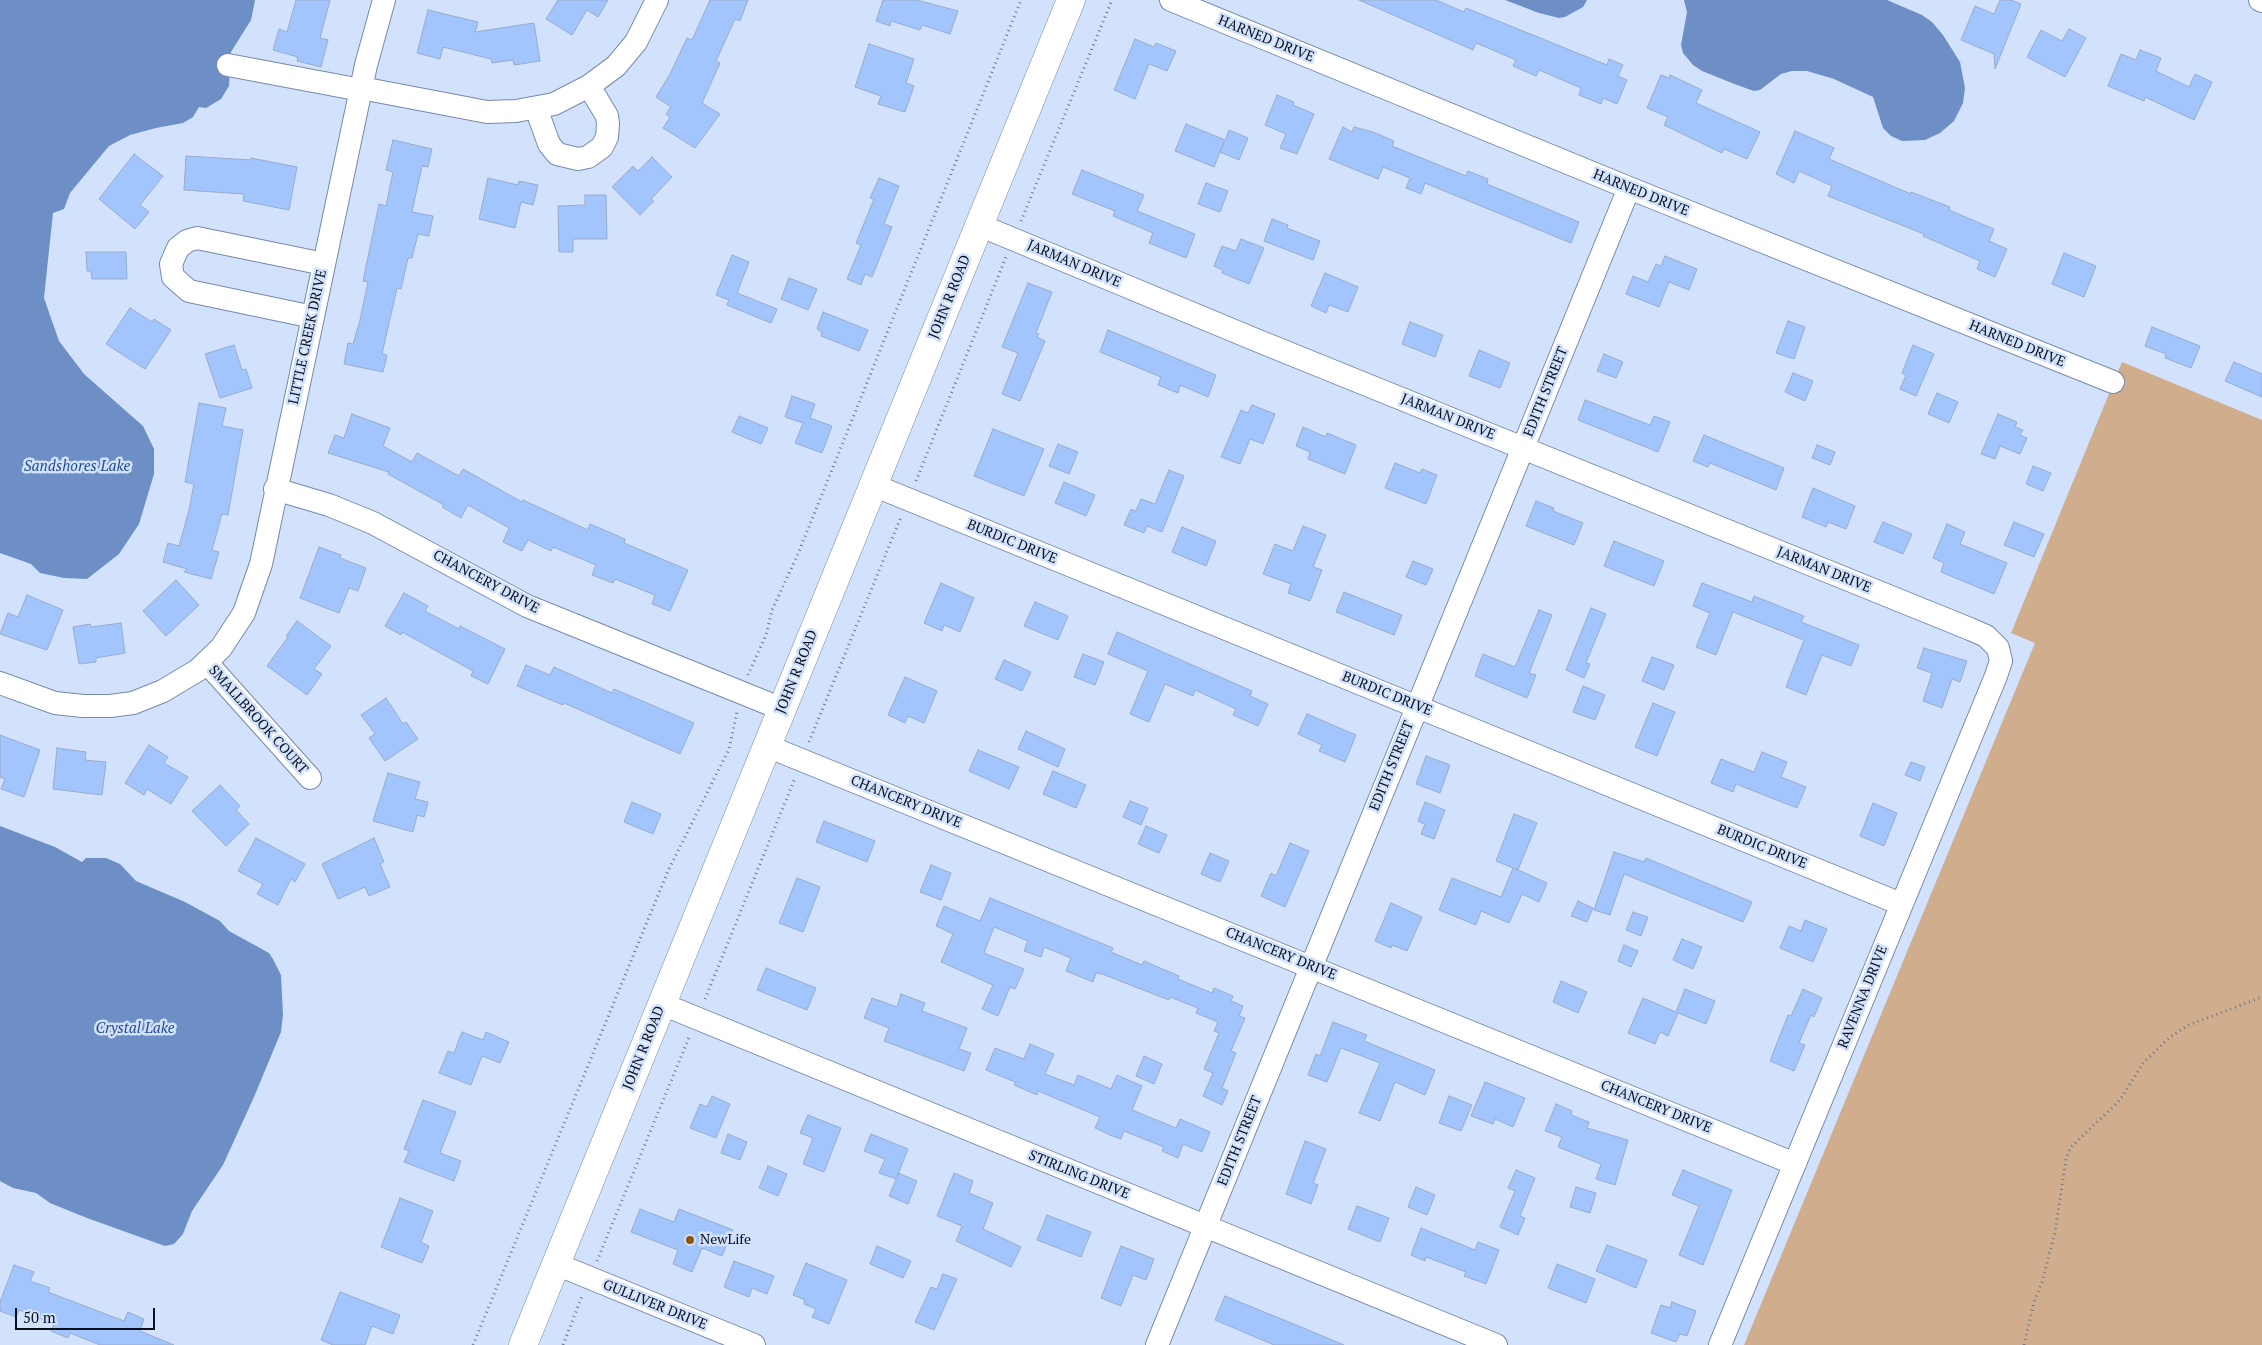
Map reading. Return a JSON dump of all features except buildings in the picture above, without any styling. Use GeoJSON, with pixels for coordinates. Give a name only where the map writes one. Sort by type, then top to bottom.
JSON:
{"type":"FeatureCollection","features":[{"type":"Feature","properties":{"kind":"main road","name":"JOHN R ROAD"},"geometry":{"type":"LineString","coordinates":[[523,1345],[1071,0]]}},
{"type":"Feature","properties":{"kind":"street","name":"LITTLE CREEK DRIVE"},"geometry":{"type":"LineString","coordinates":[[0,683],[55,703],[110,706],[134,703],[163,691],[207,663],[232,633],[244,613],[261,564],[275,490],[314,317],[361,89],[372,40],[384,0]]}},
{"type":"Feature","properties":{"kind":"street"},"geometry":{"type":"LineString","coordinates":[[228,65],[487,112],[536,108],[554,104],[589,86],[616,66],[636,42],[658,0]]}},
{"type":"Feature","properties":{"kind":"street","name":"HARNED DRIVE"},"geometry":{"type":"LineString","coordinates":[[1171,0],[1629,188],[2113,382]]}},
{"type":"Feature","properties":{"kind":"street"},"geometry":{"type":"LineString","coordinates":[[536,108],[549,144],[557,154],[578,159],[588,157],[602,147],[607,137],[608,124],[607,116],[589,86]]}},
{"type":"Feature","properties":{"kind":"street","name":"EDITH STREET"},"geometry":{"type":"LineString","coordinates":[[1157,1345],[1629,188]]}},
{"type":"Feature","properties":{"kind":"street","name":"JARMAN DRIVE"},"geometry":{"type":"LineString","coordinates":[[979,225],[1256,340],[1970,629],[1986,636],[1998,648]]}},
{"type":"Feature","properties":{"kind":"street"},"geometry":{"type":"LineString","coordinates":[[314,317],[189,291],[173,277],[171,264],[178,248],[187,241],[197,238],[324,264]]}},
{"type":"Feature","properties":{"kind":"street","name":"BURDIC DRIVE"},"geometry":{"type":"LineString","coordinates":[[873,486],[1901,904]]}},
{"type":"Feature","properties":{"kind":"street","name":"CHANCERY DRIVE"},"geometry":{"type":"LineString","coordinates":[[275,490],[329,504],[373,523],[527,606],[782,709]]}},
{"type":"Feature","properties":{"kind":"street","name":"RAVENNA DRIVE"},"geometry":{"type":"LineString","coordinates":[[1720,1345],[1996,676],[2001,661],[1998,648]]}},
{"type":"Feature","properties":{"kind":"street","name":"SMALLBROOK COURT"},"geometry":{"type":"LineString","coordinates":[[207,663],[310,778]]}},
{"type":"Feature","properties":{"kind":"street","name":"CHANCERY DRIVE"},"geometry":{"type":"LineString","coordinates":[[767,746],[1795,1164]]}},
{"type":"Feature","properties":{"kind":"street","name":"STIRLING DRIVE"},"geometry":{"type":"LineString","coordinates":[[662,1004],[1496,1345]]}},
{"type":"Feature","properties":{"kind":"street","name":"GULLIVER DRIVE"},"geometry":{"type":"LineString","coordinates":[[556,1264],[754,1345]]}},
{"type":"Feature","properties":{"kind":"path"},"geometry":{"type":"LineString","coordinates":[[751,668],[766,635],[772,610],[798,554],[1021,0]]}},
{"type":"Feature","properties":{"kind":"path"},"geometry":{"type":"LineString","coordinates":[[1020,222],[1112,0]]}},
{"type":"Feature","properties":{"kind":"path"},"geometry":{"type":"LineString","coordinates":[[916,481],[1007,255]]}},
{"type":"Feature","properties":{"kind":"path"},"geometry":{"type":"LineString","coordinates":[[809,743],[902,515]]}},
{"type":"Feature","properties":{"kind":"path"},"geometry":{"type":"LineString","coordinates":[[473,1345],[668,871],[729,749],[738,708]]}},
{"type":"Feature","properties":{"kind":"path"},"geometry":{"type":"LineString","coordinates":[[704,1001],[796,776]]}},
{"type":"Feature","properties":{"kind":"path"},"geometry":{"type":"LineString","coordinates":[[2024,1345],[2034,1302],[2042,1282],[2055,1232],[2066,1159],[2070,1148],[2120,1100],[2143,1063],[2170,1037],[2189,1025],[2262,997]]}},
{"type":"Feature","properties":{"kind":"path"},"geometry":{"type":"LineString","coordinates":[[598,1259],[690,1035]]}},
{"type":"Feature","properties":{"kind":"path"},"geometry":{"type":"LineString","coordinates":[[563,1345],[583,1294]]}},
{"type":"Feature","properties":{"kind":"shaded area"},"geometry":{"type":"Polygon","coordinates":[[[2122,362],[2262,420],[2262,1345],[1744,1345],[2035,643],[2011,633],[2122,362]]]}},
{"type":"Feature","properties":{"kind":"water","name":"Sandshores Lake"},"geometry":{"type":"Polygon","coordinates":[[[0,0],[255,0],[251,20],[231,52],[229,86],[221,99],[206,108],[199,107],[193,117],[183,123],[130,135],[109,146],[70,193],[64,209],[53,213],[44,298],[59,341],[84,374],[143,426],[154,449],[154,474],[139,524],[119,554],[87,579],[64,578],[40,573],[31,564],[0,553],[0,0]]]}},
{"type":"Feature","properties":{"kind":"water"},"geometry":{"type":"Polygon","coordinates":[[[1505,0],[1587,0],[1583,7],[1565,17],[1559,18],[1539,13],[1505,0]]]}},
{"type":"Feature","properties":{"kind":"water"},"geometry":{"type":"Polygon","coordinates":[[[1684,0],[1887,0],[1922,15],[1932,22],[1943,35],[1960,62],[1965,88],[1963,103],[1954,121],[1940,133],[1925,140],[1902,141],[1891,136],[1883,128],[1873,97],[1834,79],[1807,71],[1792,71],[1781,74],[1760,90],[1754,91],[1737,85],[1702,71],[1693,65],[1683,53],[1681,45],[1687,12],[1684,0]]]}},
{"type":"Feature","properties":{"kind":"water","name":"Crystal Lake"},"geometry":{"type":"Polygon","coordinates":[[[0,826],[55,847],[82,862],[86,858],[106,858],[120,864],[136,881],[185,902],[220,921],[229,931],[269,953],[281,975],[283,1015],[281,1032],[223,1165],[192,1211],[183,1234],[174,1244],[165,1246],[87,1218],[50,1203],[36,1193],[13,1188],[0,1181],[0,826]]]}},
{"type":"Feature","properties":{"kind":"place","name":"NewLife"},"geometry":{"type":"Point","coordinates":[690,1240]}}]}
